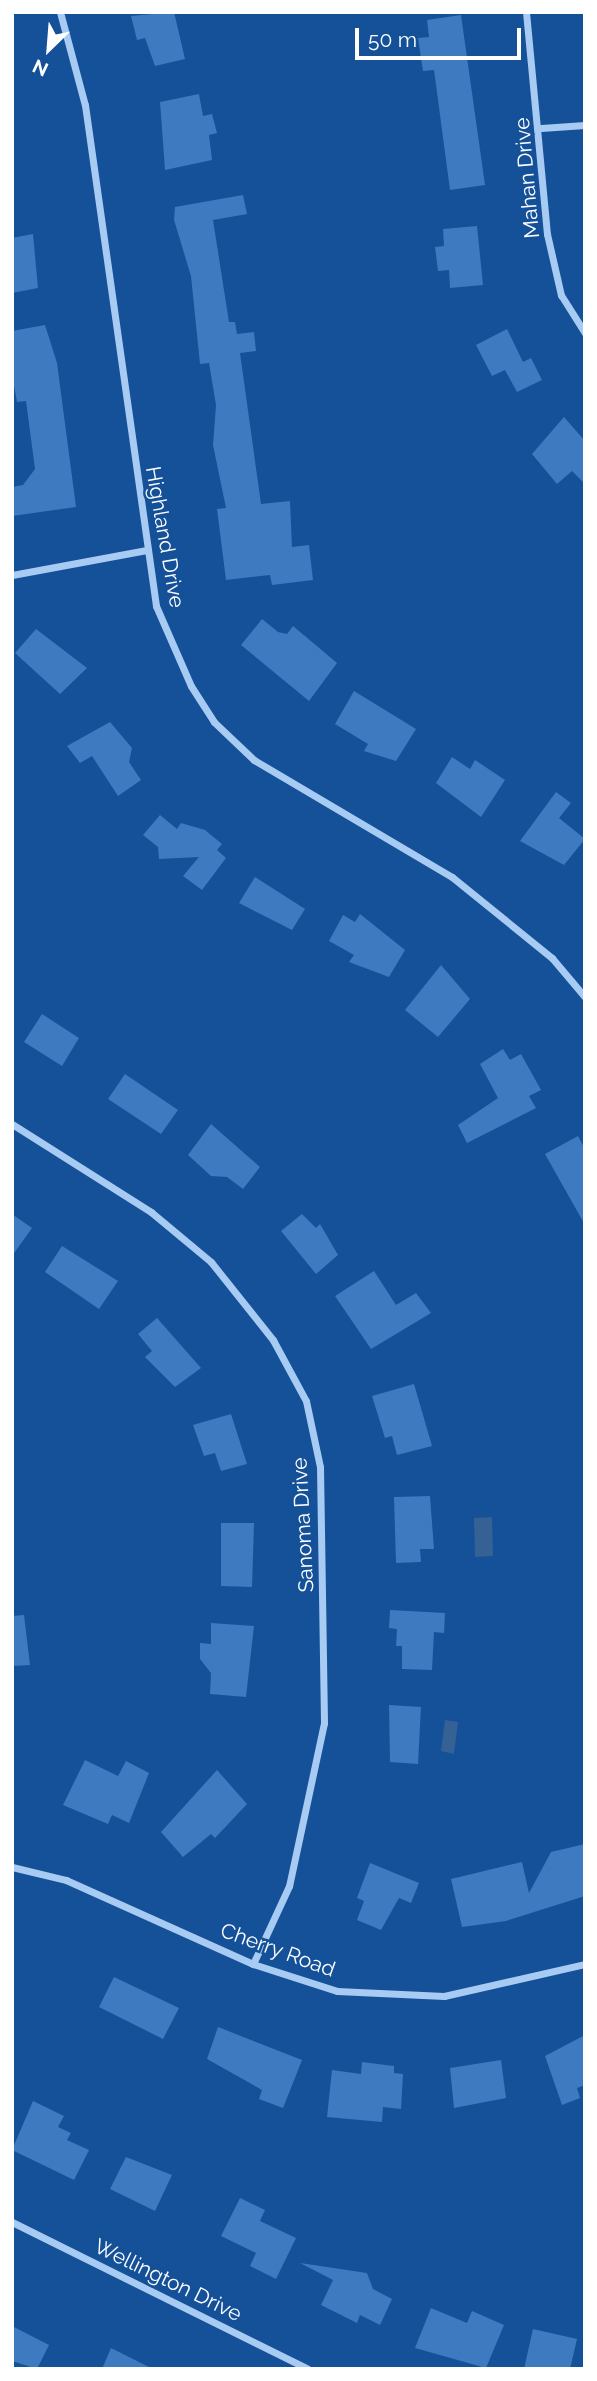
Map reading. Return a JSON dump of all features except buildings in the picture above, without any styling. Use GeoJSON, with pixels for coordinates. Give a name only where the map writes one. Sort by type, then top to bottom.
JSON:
{"type":"FeatureCollection","features":[{"type":"Feature","properties":{"kind":"street","name":"Highland Drive"},"geometry":{"type":"LineString","coordinates":[[60,12],[85,105],[156,606],[214,722],[254,760],[452,877],[552,958],[585,997]]}},
{"type":"Feature","properties":{"kind":"street","name":"Mahan Drive"},"geometry":{"type":"LineString","coordinates":[[526,12],[541,128],[547,234],[561,295],[585,333]]}},
{"type":"Feature","properties":{"kind":"street"},"geometry":{"type":"LineString","coordinates":[[541,128],[585,125]]}},
{"type":"Feature","properties":{"kind":"street"},"geometry":{"type":"LineString","coordinates":[[12,575],[147,550]]}},
{"type":"Feature","properties":{"kind":"street","name":"Sanoma Drive"},"geometry":{"type":"LineString","coordinates":[[12,1124],[151,1212],[211,1262],[273,1340],[306,1401],[320,1467],[324,1723],[289,1886],[253,1964]]}},
{"type":"Feature","properties":{"kind":"street","name":"Cherry Road"},"geometry":{"type":"LineString","coordinates":[[12,1867],[66,1880],[253,1964],[337,1991],[384,1997],[444,1996],[585,1964]]}},
{"type":"Feature","properties":{"kind":"street","name":"Wellington Drive"},"geometry":{"type":"LineString","coordinates":[[12,2222],[308,2369]]}},
{"type":"Feature","properties":{"kind":"water"},"geometry":{"type":"Polygon","coordinates":[[[492,1517],[493,1556],[475,1557],[474,1518],[492,1517]]]}},
{"type":"Feature","properties":{"kind":"water"},"geometry":{"type":"Polygon","coordinates":[[[445,1720],[458,1722],[454,1754],[441,1751],[445,1720]]]}}]}
